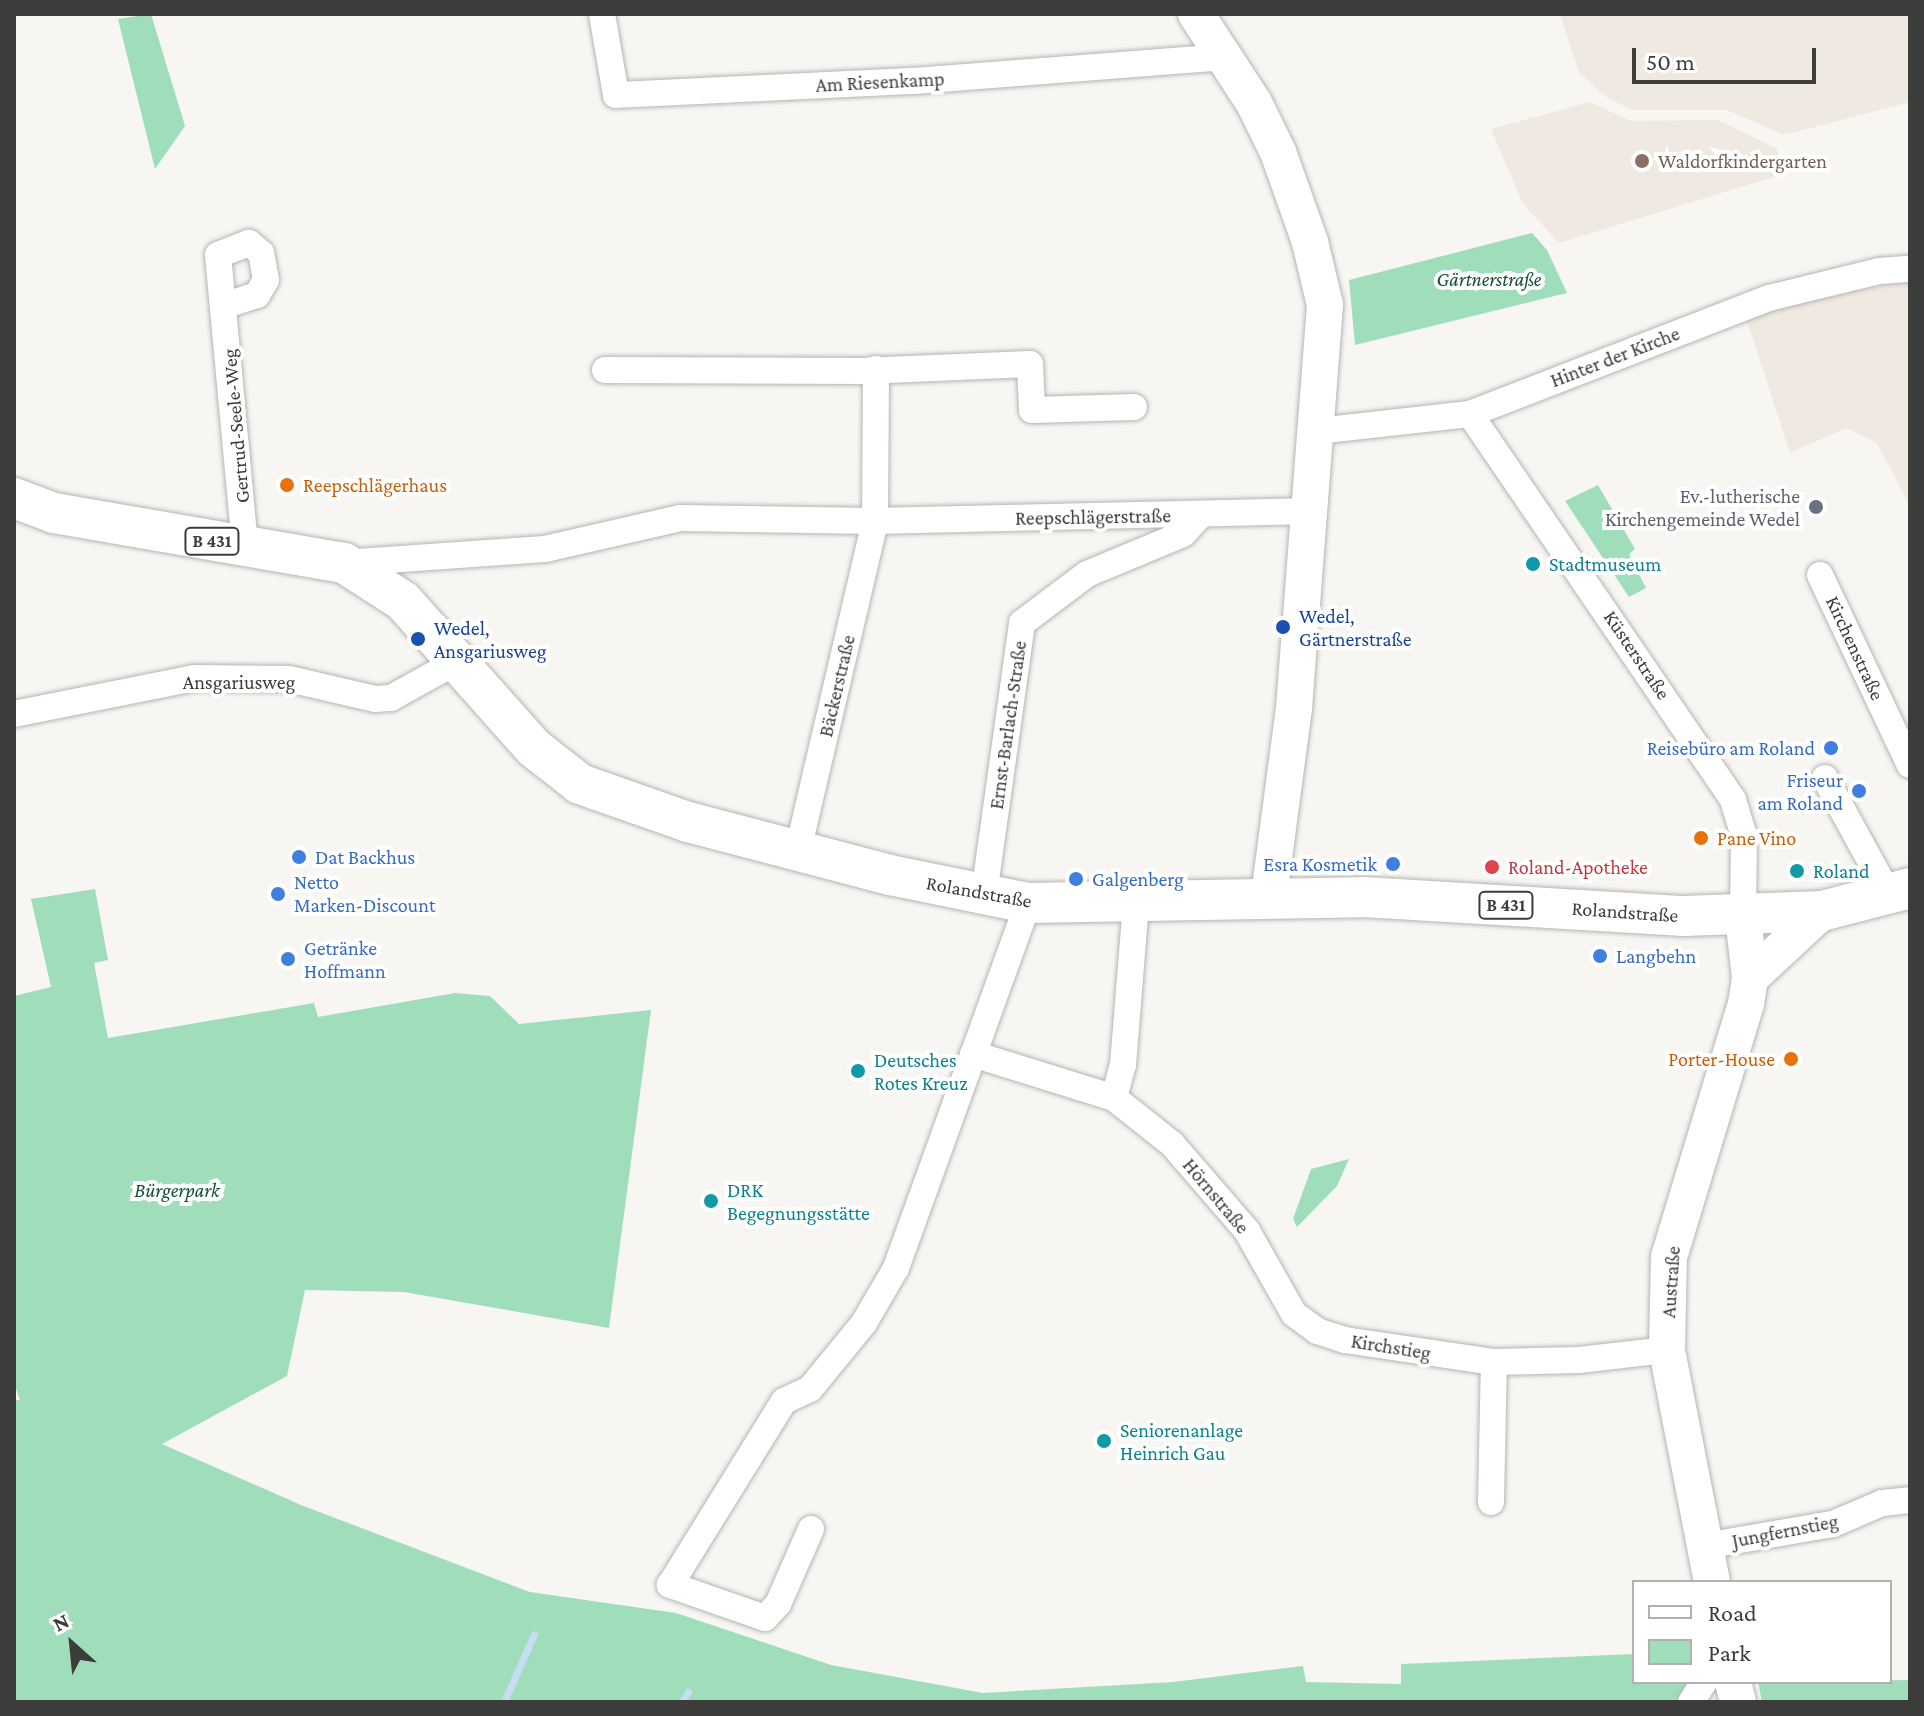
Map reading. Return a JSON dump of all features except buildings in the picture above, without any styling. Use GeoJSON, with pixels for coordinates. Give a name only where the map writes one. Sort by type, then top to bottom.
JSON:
{"type":"FeatureCollection","features":[{"type":"Feature","properties":{"kind":"main road","name":"B 431"},"geometry":{"type":"LineString","coordinates":[[14,498],[54,513],[344,563]]}},
{"type":"Feature","properties":{"kind":"main road","name":"Rolandstraße"},"geometry":{"type":"LineString","coordinates":[[344,563],[403,601],[534,748],[580,784],[688,822],[798,850],[1028,903],[1136,905],[1269,896],[1743,917]]}},
{"type":"Feature","properties":{"kind":"main road","name":"B 431"},"geometry":{"type":"LineString","coordinates":[[1743,917],[1822,911],[1905,890]]}},
{"type":"Feature","properties":{"kind":"street","name":"Am Riesenkamp"},"geometry":{"type":"LineString","coordinates":[[602,14],[616,95],[914,81],[1225,57]]}},
{"type":"Feature","properties":{"kind":"street"},"geometry":{"type":"LineString","coordinates":[[1196,14],[1225,57],[1278,152],[1313,255],[1325,305],[1325,430],[1311,511],[1294,708],[1269,896]]}},
{"type":"Feature","properties":{"kind":"street","name":"Hinter der Kirche"},"geometry":{"type":"LineString","coordinates":[[1325,430],[1476,411],[1769,298],[1879,271],[1910,269]]}},
{"type":"Feature","properties":{"kind":"street","name":"Gertrud-Seele-Weg"},"geometry":{"type":"LineString","coordinates":[[226,305],[245,547]]}},
{"type":"Feature","properties":{"kind":"street"},"geometry":{"type":"LineString","coordinates":[[605,370],[876,369],[1030,364],[1032,410],[1134,407]]}},
{"type":"Feature","properties":{"kind":"street"},"geometry":{"type":"LineString","coordinates":[[875,521],[876,369]]}},
{"type":"Feature","properties":{"kind":"street","name":"Küsterstraße"},"geometry":{"type":"LineString","coordinates":[[1476,411],[1733,800],[1744,836],[1743,917]]}},
{"type":"Feature","properties":{"kind":"street","name":"Reepschlägerstraße"},"geometry":{"type":"LineString","coordinates":[[344,563],[545,549],[680,518],[875,521],[1311,511]]}},
{"type":"Feature","properties":{"kind":"street","name":"Ernst-Barlach-Straße"},"geometry":{"type":"LineString","coordinates":[[984,894],[1022,623],[1087,574],[1183,534],[1201,515]]}},
{"type":"Feature","properties":{"kind":"street","name":"Bäckerstraße"},"geometry":{"type":"LineString","coordinates":[[798,850],[875,521]]}},
{"type":"Feature","properties":{"kind":"street","name":"Kirchenstraße"},"geometry":{"type":"LineString","coordinates":[[1820,575],[1910,765]]}},
{"type":"Feature","properties":{"kind":"street","name":"Ansgariusweg"},"geometry":{"type":"LineString","coordinates":[[14,714],[194,678],[289,679],[375,699],[391,698],[456,662]]}},
{"type":"Feature","properties":{"kind":"street"},"geometry":{"type":"LineString","coordinates":[[1825,778],[1905,890]]}},
{"type":"Feature","properties":{"kind":"street"},"geometry":{"type":"LineString","coordinates":[[811,1529],[778,1604],[765,1618],[670,1585],[784,1401],[810,1389],[864,1323],[896,1268],[1028,903]]}},
{"type":"Feature","properties":{"kind":"street"},"geometry":{"type":"LineString","coordinates":[[1114,1098],[1123,1065],[1136,905]]}},
{"type":"Feature","properties":{"kind":"street"},"geometry":{"type":"LineString","coordinates":[[1750,978],[1793,933],[1822,911]]}},
{"type":"Feature","properties":{"kind":"street","name":"Austraße"},"geometry":{"type":"LineString","coordinates":[[1712,1580],[1667,1350],[1669,1257],[1684,1196],[1739,1034],[1750,978],[1743,917]]}},
{"type":"Feature","properties":{"kind":"street","name":"Hörnstraße"},"geometry":{"type":"LineString","coordinates":[[973,1054],[1114,1098],[1172,1144],[1220,1196],[1273,1272],[1294,1314]]}},
{"type":"Feature","properties":{"kind":"street","name":"Kirchstieg"},"geometry":{"type":"LineString","coordinates":[[1294,1314],[1317,1331],[1345,1340],[1494,1362],[1579,1360],[1667,1350]]}},
{"type":"Feature","properties":{"kind":"street"},"geometry":{"type":"LineString","coordinates":[[1491,1502],[1494,1362]]}},
{"type":"Feature","properties":{"kind":"street","name":"Jungfernstieg"},"geometry":{"type":"LineString","coordinates":[[1705,1546],[1833,1524],[1882,1503],[1910,1500]]}},
{"type":"Feature","properties":{"kind":"street"},"geometry":{"type":"LineString","coordinates":[[1691,1702],[1703,1684]]}},
{"type":"Feature","properties":{"kind":"shaded area"},"geometry":{"type":"Polygon","coordinates":[[[1560,14],[1910,14],[1910,102],[1784,135],[1727,110],[1632,110],[1606,97],[1579,72],[1560,14]]]}},
{"type":"Feature","properties":{"kind":"shaded area","name":"Waldorfkindergarten"},"geometry":{"type":"Polygon","coordinates":[[[1590,102],[1631,121],[1718,120],[1777,149],[1783,174],[1559,243],[1523,204],[1491,129],[1590,102]]]}},
{"type":"Feature","properties":{"kind":"shaded area"},"geometry":{"type":"Polygon","coordinates":[[[1910,280],[1910,499],[1907,500],[1877,443],[1846,428],[1790,453],[1747,321],[1770,309],[1910,280]]]}},
{"type":"Feature","properties":{"kind":"green space"},"geometry":{"type":"Polygon","coordinates":[[[151,14],[185,126],[155,169],[118,19],[151,14]]]}},
{"type":"Feature","properties":{"kind":"green space","name":"Gärtnerstraße"},"geometry":{"type":"Polygon","coordinates":[[[1532,233],[1547,250],[1567,293],[1355,345],[1349,280],[1532,233]]]}},
{"type":"Feature","properties":{"kind":"green space"},"geometry":{"type":"Polygon","coordinates":[[[1598,485],[1635,549],[1629,554],[1646,588],[1629,597],[1565,501],[1598,485]]]}},
{"type":"Feature","properties":{"kind":"green space","name":"Bürgerpark"},"geometry":{"type":"Polygon","coordinates":[[[95,889],[108,960],[94,963],[108,1038],[314,1003],[318,1017],[455,993],[490,996],[519,1024],[651,1010],[609,1328],[404,1292],[305,1290],[287,1376],[162,1444],[301,1505],[530,1592],[676,1613],[831,1665],[983,1693],[1173,1682],[1303,1666],[1306,1682],[1401,1684],[1401,1664],[1632,1654],[1632,1684],[1695,1684],[1683,1702],[14,1702],[14,1400],[20,1400],[14,1383],[14,996],[51,987],[31,899],[95,889]]]}},
{"type":"Feature","properties":{"kind":"green space"},"geometry":{"type":"Polygon","coordinates":[[[1349,1159],[1337,1186],[1297,1227],[1293,1219],[1311,1169],[1349,1159]]]}},
{"type":"Feature","properties":{"kind":"green space"},"geometry":{"type":"Polygon","coordinates":[[[1892,1680],[1910,1680],[1910,1702],[1762,1702],[1758,1684],[1892,1684],[1892,1680]]]}},
{"type":"Feature","properties":{"kind":"waterway"},"geometry":{"type":"LineString","coordinates":[[504,1702],[534,1634]]}},
{"type":"Feature","properties":{"kind":"waterway"},"geometry":{"type":"LineString","coordinates":[[682,1702],[688,1692]]}},
{"type":"Feature","properties":{"kind":"place","name":"Waldorfkindergarten"},"geometry":{"type":"Point","coordinates":[1642,161]}},
{"type":"Feature","properties":{"kind":"place","name":"Reepschlägerhaus"},"geometry":{"type":"Point","coordinates":[287,485]}},
{"type":"Feature","properties":{"kind":"place","name":"Ev.-lutherische Kirchengemeinde Wedel"},"geometry":{"type":"Point","coordinates":[1816,507]}},
{"type":"Feature","properties":{"kind":"place","name":"Stadtmuseum"},"geometry":{"type":"Point","coordinates":[1533,564]}},
{"type":"Feature","properties":{"kind":"place","name":"Wedel, Gärtnerstraße"},"geometry":{"type":"Point","coordinates":[1283,627]}},
{"type":"Feature","properties":{"kind":"place","name":"Wedel, Ansgariusweg"},"geometry":{"type":"Point","coordinates":[418,639]}},
{"type":"Feature","properties":{"kind":"place","name":"Reisebüro am Roland"},"geometry":{"type":"Point","coordinates":[1831,748]}},
{"type":"Feature","properties":{"kind":"place","name":"Friseur am Roland"},"geometry":{"type":"Point","coordinates":[1859,791]}},
{"type":"Feature","properties":{"kind":"place","name":"Pane Vino"},"geometry":{"type":"Point","coordinates":[1701,838]}},
{"type":"Feature","properties":{"kind":"place","name":"Dat Backhus"},"geometry":{"type":"Point","coordinates":[299,857]}},
{"type":"Feature","properties":{"kind":"place","name":"Esra Kosmetik"},"geometry":{"type":"Point","coordinates":[1393,864]}},
{"type":"Feature","properties":{"kind":"place","name":"Roland-Apotheke"},"geometry":{"type":"Point","coordinates":[1492,867]}},
{"type":"Feature","properties":{"kind":"place","name":"Roland"},"geometry":{"type":"Point","coordinates":[1797,871]}},
{"type":"Feature","properties":{"kind":"place","name":"Galgenberg"},"geometry":{"type":"Point","coordinates":[1076,879]}},
{"type":"Feature","properties":{"kind":"place","name":"Netto Marken-Discount"},"geometry":{"type":"Point","coordinates":[278,894]}},
{"type":"Feature","properties":{"kind":"place","name":"Langbehn"},"geometry":{"type":"Point","coordinates":[1600,956]}},
{"type":"Feature","properties":{"kind":"place","name":"Getränke Hoffmann"},"geometry":{"type":"Point","coordinates":[288,959]}},
{"type":"Feature","properties":{"kind":"place","name":"Porter-House"},"geometry":{"type":"Point","coordinates":[1791,1059]}},
{"type":"Feature","properties":{"kind":"place","name":"Deutsches Rotes Kreuz"},"geometry":{"type":"Point","coordinates":[858,1071]}},
{"type":"Feature","properties":{"kind":"place","name":"DRK Begegnungsstätte"},"geometry":{"type":"Point","coordinates":[711,1201]}},
{"type":"Feature","properties":{"kind":"place","name":"Seniorenanlage Heinrich Gau"},"geometry":{"type":"Point","coordinates":[1104,1441]}}]}
